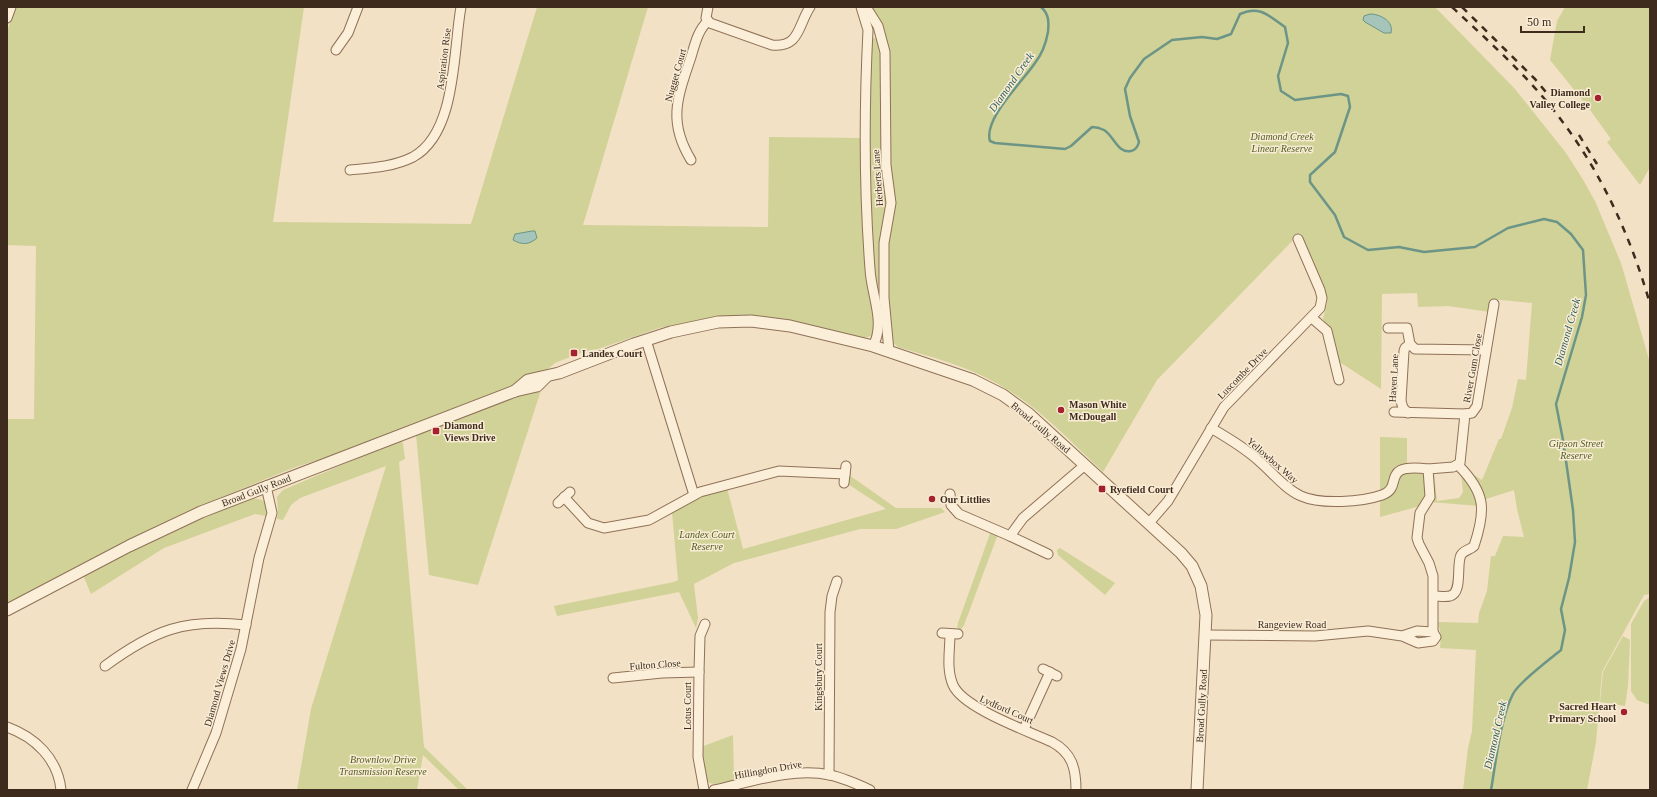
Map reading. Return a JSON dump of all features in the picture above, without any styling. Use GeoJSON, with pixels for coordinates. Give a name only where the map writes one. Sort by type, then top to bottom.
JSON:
{"type":"FeatureCollection","features":[{"type":"Feature","properties":{"kind":"street"},"geometry":{"type":"LineString","coordinates":[[7,18],[10,7]]}},
{"type":"Feature","properties":{"kind":"street"},"geometry":{"type":"LineString","coordinates":[[336,50],[348,32],[358,7]]}},
{"type":"Feature","properties":{"kind":"street","name":"Aspiration Rise"},"geometry":{"type":"LineString","coordinates":[[350,170],[379,167],[398,162],[413,156],[431,142],[437,132],[449,99],[461,7]]}},
{"type":"Feature","properties":{"kind":"street"},"geometry":{"type":"LineString","coordinates":[[708,7],[706,14],[708,21],[772,46],[784,45],[794,39],[810,7]]}},
{"type":"Feature","properties":{"kind":"street","name":"Herberts Lane"},"geometry":{"type":"LineString","coordinates":[[861,7],[867,23],[865,179],[871,285],[879,326],[879,333],[873,346]]}},
{"type":"Feature","properties":{"kind":"street","name":"Herberts Lane"},"geometry":{"type":"LineString","coordinates":[[866,7],[878,24],[885,52],[886,164],[891,203],[884,243],[884,285],[889,351]]}},
{"type":"Feature","properties":{"kind":"street","name":"Nugget Court"},"geometry":{"type":"LineString","coordinates":[[691,160],[680,139],[677,127],[677,104],[699,33],[708,21]]}},
{"type":"Feature","properties":{"kind":"street"},"geometry":{"type":"LineString","coordinates":[[867,39],[876,34],[882,38]]}},
{"type":"Feature","properties":{"kind":"street","name":"Luscombe Drive"},"geometry":{"type":"LineString","coordinates":[[1149,523],[1168,501],[1211,428],[1230,401],[1312,318],[1320,308],[1322,298],[1298,238]]}},
{"type":"Feature","properties":{"kind":"street"},"geometry":{"type":"LineString","coordinates":[[871,285],[876,289],[884,285]]}},
{"type":"Feature","properties":{"kind":"street","name":"River Gum Close"},"geometry":{"type":"LineString","coordinates":[[1458,465],[1462,456],[1465,414],[1472,413],[1477,406],[1494,304]]}},
{"type":"Feature","properties":{"kind":"street"},"geometry":{"type":"LineString","coordinates":[[1312,318],[1327,331],[1339,380]]}},
{"type":"Feature","properties":{"kind":"street","name":"Broad Gully Road"},"geometry":{"type":"LineString","coordinates":[[7,610],[152,534],[266,486],[515,391],[528,380],[546,377],[646,340],[718,322],[751,321],[798,327],[873,346],[953,372],[1002,395],[1029,414],[1181,553],[1196,574],[1205,600],[1205,635],[1197,790]]}},
{"type":"Feature","properties":{"kind":"street","name":"Haven Lane"},"geometry":{"type":"LineString","coordinates":[[1388,328],[1408,328],[1410,344],[1413,348],[1486,350]]}},
{"type":"Feature","properties":{"kind":"street"},"geometry":{"type":"LineString","coordinates":[[646,340],[694,495]]}},
{"type":"Feature","properties":{"kind":"street","name":"Haven Lane"},"geometry":{"type":"LineString","coordinates":[[1408,413],[1403,408],[1401,401],[1404,351],[1410,344]]}},
{"type":"Feature","properties":{"kind":"street","name":"Haven Lane"},"geometry":{"type":"LineString","coordinates":[[1394,412],[1465,414]]}},
{"type":"Feature","properties":{"kind":"street","name":"Yellowbox Way"},"geometry":{"type":"LineString","coordinates":[[1211,428],[1252,455],[1295,494],[1313,500],[1354,501],[1379,496],[1386,494],[1391,488],[1395,476],[1399,470],[1406,468],[1428,469]]}},
{"type":"Feature","properties":{"kind":"street"},"geometry":{"type":"LineString","coordinates":[[1010,536],[1023,518],[1085,465]]}},
{"type":"Feature","properties":{"kind":"street"},"geometry":{"type":"LineString","coordinates":[[1458,465],[1471,478],[1478,489],[1481,502],[1481,519],[1474,546],[1464,552],[1460,558],[1458,584],[1454,594],[1450,596],[1434,596],[1432,570],[1417,538],[1420,513],[1430,497],[1428,469],[1458,465]]}},
{"type":"Feature","properties":{"kind":"street"},"geometry":{"type":"LineString","coordinates":[[564,497],[588,523],[604,528],[654,518],[694,495],[780,471],[845,474]]}},
{"type":"Feature","properties":{"kind":"street","name":"Diamond Views Drive"},"geometry":{"type":"LineString","coordinates":[[192,790],[223,714],[235,673],[259,558],[272,513],[266,486]]}},
{"type":"Feature","properties":{"kind":"street"},"geometry":{"type":"LineString","coordinates":[[950,494],[951,505],[960,514],[1048,554]]}},
{"type":"Feature","properties":{"kind":"street","name":"Kingsbury Court"},"geometry":{"type":"LineString","coordinates":[[829,774],[830,612],[832,596],[837,581]]}},
{"type":"Feature","properties":{"kind":"street","name":"Rangeview Road"},"geometry":{"type":"LineString","coordinates":[[1205,635],[1315,636],[1368,631],[1402,636],[1417,631],[1433,632],[1434,596]]}},
{"type":"Feature","properties":{"kind":"street"},"geometry":{"type":"LineString","coordinates":[[105,666],[143,640],[172,629],[206,623],[246,625]]}},
{"type":"Feature","properties":{"kind":"street","name":"Lotus Court"},"geometry":{"type":"LineString","coordinates":[[704,790],[698,758],[700,636],[705,624]]}},
{"type":"Feature","properties":{"kind":"street","name":"Lydford Court"},"geometry":{"type":"LineString","coordinates":[[950,634],[949,671],[957,692],[974,706],[1052,742],[1067,752],[1075,769],[1076,790]]}},
{"type":"Feature","properties":{"kind":"street","name":"Fulton Close"},"geometry":{"type":"LineString","coordinates":[[613,678],[662,673],[699,672]]}},
{"type":"Feature","properties":{"kind":"street"},"geometry":{"type":"LineString","coordinates":[[1024,729],[1050,672]]}},
{"type":"Feature","properties":{"kind":"street"},"geometry":{"type":"LineString","coordinates":[[7,727],[26,736],[46,753],[55,770],[61,790]]}},
{"type":"Feature","properties":{"kind":"street","name":"Hillingdon Drive"},"geometry":{"type":"LineString","coordinates":[[714,790],[793,774],[829,774],[849,780],[870,790]]}},
{"type":"Feature","properties":{"kind":"green space"},"geometry":{"type":"Polygon","coordinates":[[[15,7],[304,7],[273,222],[471,224],[537,7],[648,7],[583,225],[768,227],[769,137],[863,138],[874,307],[874,334],[862,338],[800,323],[713,319],[659,328],[598,349],[585,351],[555,363],[542,374],[520,383],[367,444],[293,468],[214,500],[125,543],[7,605],[7,419],[34,419],[36,246],[7,245],[7,32],[15,7]]]}},
{"type":"Feature","properties":{"kind":"green space"},"geometry":{"type":"Polygon","coordinates":[[[870,7],[1435,7],[1515,89],[1566,153],[1595,201],[1621,263],[1650,363],[1650,594],[1644,595],[1602,672],[1596,742],[1587,790],[1463,790],[1468,748],[1472,731],[1476,650],[1440,648],[1441,636],[1438,622],[1478,623],[1479,613],[1487,591],[1491,556],[1495,556],[1503,536],[1524,537],[1514,490],[1483,500],[1477,483],[1466,470],[1482,480],[1499,439],[1501,439],[1512,408],[1518,379],[1526,380],[1532,303],[1492,299],[1490,312],[1448,306],[1418,307],[1417,293],[1382,294],[1381,389],[1338,361],[1330,331],[1323,319],[1327,303],[1325,292],[1300,233],[1157,380],[1103,472],[1040,413],[1013,393],[974,372],[949,362],[898,347],[892,342],[887,307],[886,242],[884,232],[881,246],[881,282],[877,286],[873,281],[868,199],[869,62],[871,38],[878,38],[881,42],[883,64],[886,57],[887,42],[882,27],[870,7]]]}},
{"type":"Feature","properties":{"kind":"green space","name":"Diamond Valley College"},"geometry":{"type":"Polygon","coordinates":[[[1565,7],[1650,7],[1650,167],[1640,185],[1607,142],[1611,139],[1588,107],[1550,60],[1557,21],[1565,7]]]}},
{"type":"Feature","properties":{"kind":"green space"},"geometry":{"type":"Polygon","coordinates":[[[543,384],[478,585],[429,575],[416,434],[543,384]]]}},
{"type":"Feature","properties":{"kind":"green space"},"geometry":{"type":"Polygon","coordinates":[[[1380,437],[1407,438],[1407,464],[1394,470],[1388,485],[1380,492],[1380,437]]]}},
{"type":"Feature","properties":{"kind":"green space","name":"Brownlow Drive Transmission Reserve"},"geometry":{"type":"Polygon","coordinates":[[[401,440],[405,459],[399,462],[424,747],[468,790],[459,790],[423,755],[417,790],[297,790],[311,709],[386,466],[300,498],[291,505],[283,520],[277,519],[277,497],[283,490],[401,440]]]}},
{"type":"Feature","properties":{"kind":"green space"},"geometry":{"type":"Polygon","coordinates":[[[1458,469],[1471,483],[1479,506],[1431,502],[1432,475],[1434,473],[1437,501],[1459,498],[1463,492],[1461,473],[1458,472],[1458,469]]]}},
{"type":"Feature","properties":{"kind":"green space"},"geometry":{"type":"Polygon","coordinates":[[[1403,472],[1424,474],[1427,496],[1420,506],[1380,517],[1380,499],[1403,472]]]}},
{"type":"Feature","properties":{"kind":"green space","name":"Landex Court Reserve"},"geometry":{"type":"Polygon","coordinates":[[[849,475],[896,508],[941,508],[945,512],[896,529],[860,529],[734,563],[694,584],[698,618],[696,628],[679,592],[557,616],[554,606],[678,580],[672,512],[703,495],[727,488],[743,549],[886,509],[848,484],[849,475]]]}},
{"type":"Feature","properties":{"kind":"green space"},"geometry":{"type":"Polygon","coordinates":[[[253,498],[262,500],[266,503],[266,516],[255,514],[164,548],[91,594],[83,575],[192,521],[253,498]]]}},
{"type":"Feature","properties":{"kind":"green space"},"geometry":{"type":"Polygon","coordinates":[[[991,531],[998,534],[964,625],[960,631],[957,630],[958,623],[991,531]]]}},
{"type":"Feature","properties":{"kind":"green space"},"geometry":{"type":"Polygon","coordinates":[[[1060,548],[1115,583],[1105,595],[1058,555],[1057,550],[1060,548]]]}},
{"type":"Feature","properties":{"kind":"green space"},"geometry":{"type":"Polygon","coordinates":[[[1650,597],[1650,705],[1637,700],[1631,691],[1631,624],[1644,601],[1650,597]]]}},
{"type":"Feature","properties":{"kind":"green space"},"geometry":{"type":"Polygon","coordinates":[[[1623,636],[1630,640],[1628,686],[1625,706],[1600,702],[1603,672],[1623,636]]]}},
{"type":"Feature","properties":{"kind":"green space"},"geometry":{"type":"Polygon","coordinates":[[[733,735],[734,780],[719,784],[712,784],[706,780],[701,747],[733,735]]]}},
{"type":"Feature","properties":{"kind":"water"},"geometry":{"type":"Polygon","coordinates":[[[1370,14],[1378,15],[1385,19],[1390,25],[1391,33],[1384,33],[1365,22],[1363,20],[1364,16],[1370,14]]]}},
{"type":"Feature","properties":{"kind":"water"},"geometry":{"type":"Polygon","coordinates":[[[535,231],[537,238],[531,242],[519,243],[513,240],[515,234],[535,231]]]}},
{"type":"Feature","properties":{"kind":"waterway","name":"Diamond Creek"},"geometry":{"type":"LineString","coordinates":[[1041,7],[1047,15],[1048,32],[1040,56],[998,111],[989,132],[990,141],[995,143],[1065,149],[1071,146],[1092,127],[1097,127],[1104,130],[1123,150],[1131,151],[1136,148],[1139,142],[1130,116],[1125,89],[1130,78],[1144,59],[1172,40],[1202,37],[1217,39],[1231,34],[1240,14],[1259,11],[1285,27],[1288,43],[1278,76],[1281,91],[1295,100],[1341,94],[1348,96],[1350,107],[1335,152],[1310,175],[1310,182],[1335,215],[1344,237],[1368,250],[1399,247],[1424,252],[1475,247],[1508,228],[1544,219],[1557,222],[1571,234],[1583,250],[1586,295],[1582,317],[1556,404],[1563,440],[1573,510],[1575,542],[1569,578],[1561,609],[1565,630],[1561,650],[1521,683],[1513,694],[1502,728],[1491,790]]}},
{"type":"Feature","properties":{"kind":"railway"},"geometry":{"type":"LineString","coordinates":[[1452,7],[1501,53],[1536,89],[1565,125],[1581,148],[1596,172],[1621,223],[1642,276],[1650,304]]}},
{"type":"Feature","properties":{"kind":"railway"},"geometry":{"type":"LineString","coordinates":[[1462,7],[1535,79],[1550,97]]}},
{"type":"Feature","properties":{"kind":"railway"},"geometry":{"type":"LineString","coordinates":[[1579,135],[1597,164]]}},
{"type":"Feature","properties":{"kind":"place","name":"Diamond Valley College"},"geometry":{"type":"Point","coordinates":[1598,98]}},
{"type":"Feature","properties":{"kind":"place","name":"Landex Court"},"geometry":{"type":"Point","coordinates":[574,353]}},
{"type":"Feature","properties":{"kind":"place","name":"Mason White McDougall"},"geometry":{"type":"Point","coordinates":[1061,410]}},
{"type":"Feature","properties":{"kind":"place","name":"Diamond Views Drive"},"geometry":{"type":"Point","coordinates":[436,431]}},
{"type":"Feature","properties":{"kind":"place","name":"Ryefield Court"},"geometry":{"type":"Point","coordinates":[1102,489]}},
{"type":"Feature","properties":{"kind":"place","name":"Our Littlies"},"geometry":{"type":"Point","coordinates":[932,499]}},
{"type":"Feature","properties":{"kind":"place","name":"Sacred Heart Primary School"},"geometry":{"type":"Point","coordinates":[1624,712]}},
{"type":"Feature","properties":{"kind":"park label","name":"Diamond Creek Linear Reserve"},"geometry":{"type":"Point","coordinates":[1282,142]}},
{"type":"Feature","properties":{"kind":"park label","name":"Gipson Street Reserve"},"geometry":{"type":"Point","coordinates":[1576,448]}}]}
